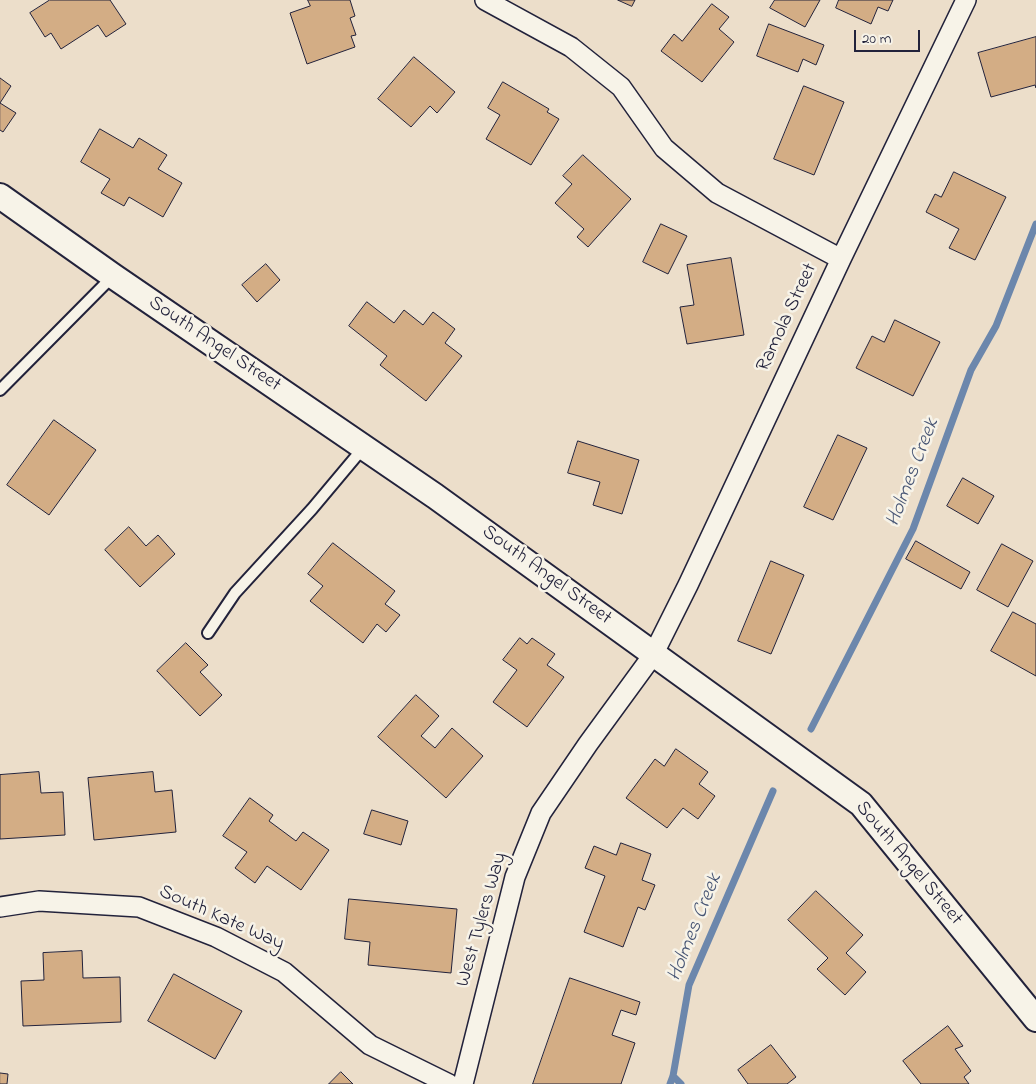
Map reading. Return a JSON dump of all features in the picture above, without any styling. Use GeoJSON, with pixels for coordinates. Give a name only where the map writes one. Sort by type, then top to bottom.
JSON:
{"type":"FeatureCollection","features":[{"type":"Feature","properties":{"kind":"street"},"geometry":{"type":"LineString","coordinates":[[485,0],[571,47],[621,88],[664,148],[718,193],[841,259]]}},
{"type":"Feature","properties":{"kind":"street","name":"Ramola Street"},"geometry":{"type":"LineString","coordinates":[[653,654],[966,0]]}},
{"type":"Feature","properties":{"kind":"street","name":"South Angel Street"},"geometry":{"type":"LineString","coordinates":[[0,196],[113,276],[435,496],[861,804],[1036,1018]]}},
{"type":"Feature","properties":{"kind":"street","name":"West Tylers Way"},"geometry":{"type":"LineString","coordinates":[[463,1084],[515,877],[542,814],[588,744],[653,654]]}},
{"type":"Feature","properties":{"kind":"street","name":"South Kate Way"},"geometry":{"type":"LineString","coordinates":[[0,908],[39,901],[139,907],[208,934],[284,972],[370,1045],[449,1084]]}},
{"type":"Feature","properties":{"kind":"lane"},"geometry":{"type":"LineString","coordinates":[[0,390],[113,276]]}},
{"type":"Feature","properties":{"kind":"lane"},"geometry":{"type":"LineString","coordinates":[[208,633],[235,593],[364,447]]}},
{"type":"Feature","properties":{"kind":"building"},"geometry":{"type":"Polygon","coordinates":[[[50,0],[110,0],[126,24],[106,37],[98,25],[61,49],[51,33],[45,37],[30,13],[50,0]]]}},
{"type":"Feature","properties":{"kind":"building"},"geometry":{"type":"Polygon","coordinates":[[[308,0],[350,0],[355,16],[350,18],[356,35],[351,36],[355,47],[307,64],[290,13],[310,6],[308,0]]]}},
{"type":"Feature","properties":{"kind":"building"},"geometry":{"type":"Polygon","coordinates":[[[618,0],[635,0],[632,6],[618,0]]]}},
{"type":"Feature","properties":{"kind":"building"},"geometry":{"type":"Polygon","coordinates":[[[775,0],[820,0],[805,27],[770,8],[775,0]]]}},
{"type":"Feature","properties":{"kind":"building"},"geometry":{"type":"Polygon","coordinates":[[[839,0],[893,0],[888,11],[878,7],[871,24],[836,8],[839,0]]]}},
{"type":"Feature","properties":{"kind":"building"},"geometry":{"type":"Polygon","coordinates":[[[712,4],[729,17],[719,29],[734,42],[702,82],[661,51],[674,34],[682,41],[712,4]]]}},
{"type":"Feature","properties":{"kind":"building"},"geometry":{"type":"Polygon","coordinates":[[[769,24],[824,45],[816,65],[803,59],[798,72],[757,56],[769,24]]]}},
{"type":"Feature","properties":{"kind":"building"},"geometry":{"type":"Polygon","coordinates":[[[1036,37],[1036,88],[1035,85],[991,97],[978,53],[1036,37]]]}},
{"type":"Feature","properties":{"kind":"building"},"geometry":{"type":"Polygon","coordinates":[[[414,57],[455,92],[437,113],[430,106],[411,127],[378,99],[414,57]]]}},
{"type":"Feature","properties":{"kind":"building"},"geometry":{"type":"Polygon","coordinates":[[[0,78],[11,86],[0,103],[0,78]]]}},
{"type":"Feature","properties":{"kind":"building"},"geometry":{"type":"Polygon","coordinates":[[[503,82],[549,109],[547,112],[559,119],[531,165],[486,139],[500,115],[488,108],[503,82]]]}},
{"type":"Feature","properties":{"kind":"building"},"geometry":{"type":"Polygon","coordinates":[[[804,86],[844,102],[814,175],[774,159],[804,86]]]}},
{"type":"Feature","properties":{"kind":"building"},"geometry":{"type":"Polygon","coordinates":[[[0,103],[16,113],[3,132],[0,130],[0,103]]]}},
{"type":"Feature","properties":{"kind":"building"},"geometry":{"type":"Polygon","coordinates":[[[100,129],[133,148],[139,138],[167,155],[158,169],[182,183],[163,217],[129,197],[124,206],[101,193],[110,179],[81,162],[100,129]]]}},
{"type":"Feature","properties":{"kind":"building"},"geometry":{"type":"Polygon","coordinates":[[[583,155],[631,199],[588,247],[577,237],[584,229],[555,203],[572,184],[563,176],[583,155]]]}},
{"type":"Feature","properties":{"kind":"building"},"geometry":{"type":"Polygon","coordinates":[[[954,172],[1006,197],[975,260],[949,248],[959,229],[926,212],[935,194],[941,197],[954,172]]]}},
{"type":"Feature","properties":{"kind":"building"},"geometry":{"type":"Polygon","coordinates":[[[661,224],[687,236],[668,274],[643,262],[661,224]]]}},
{"type":"Feature","properties":{"kind":"building"},"geometry":{"type":"Polygon","coordinates":[[[731,258],[744,335],[687,344],[680,307],[694,305],[687,265],[731,258]]]}},
{"type":"Feature","properties":{"kind":"building"},"geometry":{"type":"Polygon","coordinates":[[[266,264],[280,280],[257,302],[242,285],[266,264]]]}},
{"type":"Feature","properties":{"kind":"building"},"geometry":{"type":"Polygon","coordinates":[[[367,302],[394,323],[404,310],[423,325],[433,312],[455,329],[445,343],[462,356],[426,401],[380,365],[387,356],[349,326],[367,302]]]}},
{"type":"Feature","properties":{"kind":"building"},"geometry":{"type":"Polygon","coordinates":[[[895,320],[940,342],[913,396],[856,368],[872,336],[884,342],[895,320]]]}},
{"type":"Feature","properties":{"kind":"building"},"geometry":{"type":"Polygon","coordinates":[[[54,420],[96,450],[49,515],[7,485],[54,420]]]}},
{"type":"Feature","properties":{"kind":"building"},"geometry":{"type":"Polygon","coordinates":[[[838,435],[867,448],[833,520],[804,507],[838,435]]]}},
{"type":"Feature","properties":{"kind":"building"},"geometry":{"type":"Polygon","coordinates":[[[578,441],[639,460],[622,514],[593,505],[600,482],[568,473],[578,441]]]}},
{"type":"Feature","properties":{"kind":"building"},"geometry":{"type":"Polygon","coordinates":[[[963,478],[994,496],[978,524],[947,506],[963,478]]]}},
{"type":"Feature","properties":{"kind":"building"},"geometry":{"type":"Polygon","coordinates":[[[129,527],[146,546],[158,535],[175,554],[140,587],[105,550],[129,527]]]}},
{"type":"Feature","properties":{"kind":"building"},"geometry":{"type":"Polygon","coordinates":[[[916,541],[970,572],[961,589],[906,559],[916,541]]]}},
{"type":"Feature","properties":{"kind":"building"},"geometry":{"type":"Polygon","coordinates":[[[333,543],[395,591],[385,604],[400,615],[386,632],[377,624],[363,643],[310,601],[323,586],[308,574],[333,543]]]}},
{"type":"Feature","properties":{"kind":"building"},"geometry":{"type":"Polygon","coordinates":[[[1002,544],[1033,561],[1008,607],[977,590],[1002,544]]]}},
{"type":"Feature","properties":{"kind":"building"},"geometry":{"type":"Polygon","coordinates":[[[771,561],[804,575],[771,654],[738,641],[771,561]]]}},
{"type":"Feature","properties":{"kind":"building"},"geometry":{"type":"Polygon","coordinates":[[[1013,612],[1036,624],[1036,676],[991,651],[1013,612]]]}},
{"type":"Feature","properties":{"kind":"building"},"geometry":{"type":"Polygon","coordinates":[[[520,638],[527,644],[532,638],[555,654],[547,665],[564,677],[527,727],[493,702],[517,670],[503,660],[520,638]]]}},
{"type":"Feature","properties":{"kind":"building"},"geometry":{"type":"Polygon","coordinates":[[[186,643],[208,665],[200,672],[222,695],[200,716],[157,671],[186,643]]]}},
{"type":"Feature","properties":{"kind":"building"},"geometry":{"type":"Polygon","coordinates":[[[416,695],[439,716],[421,736],[435,748],[452,728],[483,756],[446,798],[378,737],[416,695]]]}},
{"type":"Feature","properties":{"kind":"building"},"geometry":{"type":"Polygon","coordinates":[[[676,749],[708,772],[699,784],[715,796],[698,819],[683,808],[667,828],[626,798],[655,759],[664,766],[676,749]]]}},
{"type":"Feature","properties":{"kind":"building"},"geometry":{"type":"Polygon","coordinates":[[[39,772],[41,793],[63,792],[65,835],[0,839],[0,775],[39,772]]]}},
{"type":"Feature","properties":{"kind":"building"},"geometry":{"type":"Polygon","coordinates":[[[153,772],[155,792],[172,790],[176,832],[94,840],[88,778],[153,772]]]}},
{"type":"Feature","properties":{"kind":"building"},"geometry":{"type":"Polygon","coordinates":[[[250,798],[273,815],[269,821],[296,841],[303,832],[329,850],[301,890],[267,866],[255,883],[235,868],[247,852],[223,836],[250,798]]]}},
{"type":"Feature","properties":{"kind":"building"},"geometry":{"type":"Polygon","coordinates":[[[372,810],[408,821],[401,845],[364,834],[372,810]]]}},
{"type":"Feature","properties":{"kind":"building"},"geometry":{"type":"Polygon","coordinates":[[[621,843],[651,854],[642,880],[655,885],[645,910],[638,907],[623,947],[584,932],[605,876],[585,868],[594,846],[616,855],[621,843]]]}},
{"type":"Feature","properties":{"kind":"building"},"geometry":{"type":"Polygon","coordinates":[[[816,891],[863,935],[846,953],[866,972],[845,995],[817,969],[828,958],[788,920],[816,891]]]}},
{"type":"Feature","properties":{"kind":"building"},"geometry":{"type":"Polygon","coordinates":[[[349,899],[457,909],[451,973],[368,965],[370,942],[345,939],[349,899]]]}},
{"type":"Feature","properties":{"kind":"building"},"geometry":{"type":"Polygon","coordinates":[[[82,951],[83,978],[120,977],[121,1022],[23,1026],[21,981],[44,980],[43,953],[82,951]]]}},
{"type":"Feature","properties":{"kind":"building"},"geometry":{"type":"Polygon","coordinates":[[[174,974],[242,1011],[215,1059],[148,1021],[174,974]]]}},
{"type":"Feature","properties":{"kind":"building"},"geometry":{"type":"Polygon","coordinates":[[[570,978],[640,1002],[636,1015],[621,1010],[612,1035],[635,1043],[621,1084],[533,1084],[570,978]]]}},
{"type":"Feature","properties":{"kind":"building"},"geometry":{"type":"Polygon","coordinates":[[[948,1026],[963,1046],[955,1049],[971,1071],[964,1077],[969,1084],[921,1084],[903,1061],[948,1026]]]}},
{"type":"Feature","properties":{"kind":"building"},"geometry":{"type":"Polygon","coordinates":[[[771,1045],[796,1077],[787,1084],[748,1084],[738,1070],[771,1045]]]}},
{"type":"Feature","properties":{"kind":"building"},"geometry":{"type":"Polygon","coordinates":[[[341,1072],[353,1084],[329,1084],[341,1072]]]}},
{"type":"Feature","properties":{"kind":"building"},"geometry":{"type":"Polygon","coordinates":[[[0,1073],[8,1074],[7,1084],[0,1084],[0,1073]]]}},
{"type":"Feature","properties":{"kind":"waterway","name":"Holmes Creek"},"geometry":{"type":"LineString","coordinates":[[811,729],[913,529],[971,370],[996,326],[1036,224]]}},
{"type":"Feature","properties":{"kind":"waterway","name":"Holmes Creek"},"geometry":{"type":"LineString","coordinates":[[670,1084],[689,985],[773,791]]}},
{"type":"Feature","properties":{"kind":"waterway"},"geometry":{"type":"LineString","coordinates":[[673,1076],[681,1084]]}}]}
